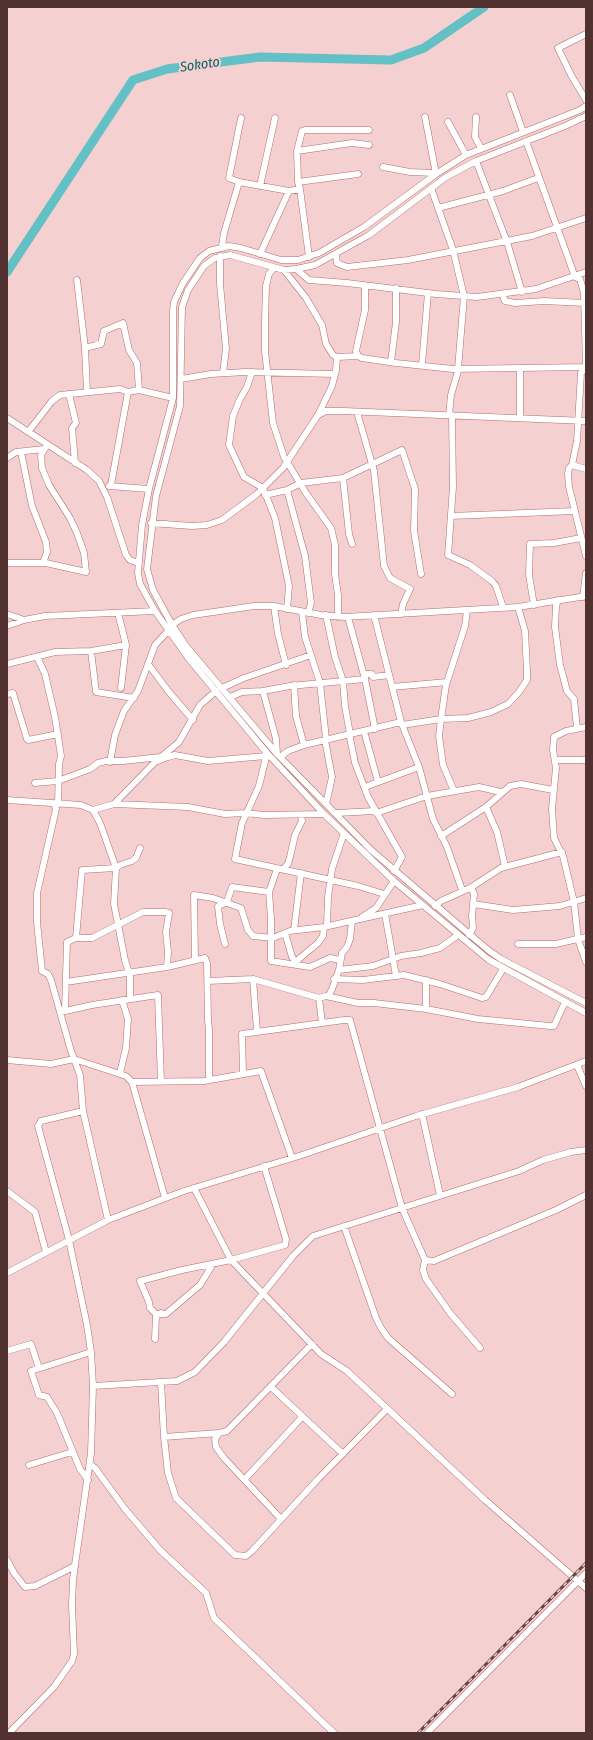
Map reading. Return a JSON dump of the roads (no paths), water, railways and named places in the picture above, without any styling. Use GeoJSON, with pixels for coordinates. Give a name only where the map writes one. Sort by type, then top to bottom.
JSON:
{"type":"FeatureCollection","features":[{"type":"Feature","properties":{"kind":"street"},"geometry":{"type":"LineString","coordinates":[[586,34],[558,48],[571,75],[586,100]]}},
{"type":"Feature","properties":{"kind":"street"},"geometry":{"type":"LineString","coordinates":[[510,95],[523,132]]}},
{"type":"Feature","properties":{"kind":"street"},"geometry":{"type":"LineString","coordinates":[[586,106],[466,155],[435,173],[364,226],[329,248],[309,257],[291,261],[270,258],[235,246],[222,246],[209,251],[198,260],[189,272],[176,295],[173,311],[173,398],[149,489],[142,525],[138,562],[140,584],[155,611],[219,690],[266,755],[324,814],[394,881],[458,936],[503,969],[586,1013]]}},
{"type":"Feature","properties":{"kind":"street"},"geometry":{"type":"LineString","coordinates":[[170,628],[147,573],[151,523],[161,470],[180,406],[182,379],[182,307],[188,290],[204,266],[220,256],[235,256],[284,270],[296,270],[315,265],[369,235],[446,177],[476,161],[565,126],[586,116]]}},
{"type":"Feature","properties":{"kind":"street"},"geometry":{"type":"LineString","coordinates":[[425,117],[435,173]]}},
{"type":"Feature","properties":{"kind":"street"},"geometry":{"type":"LineString","coordinates":[[476,117],[475,137],[481,148]]}},
{"type":"Feature","properties":{"kind":"street"},"geometry":{"type":"LineString","coordinates":[[242,118],[228,176],[231,180],[289,191],[300,189]]}},
{"type":"Feature","properties":{"kind":"street"},"geometry":{"type":"LineString","coordinates":[[260,186],[275,118]]}},
{"type":"Feature","properties":{"kind":"street"},"geometry":{"type":"LineString","coordinates":[[448,122],[466,155]]}},
{"type":"Feature","properties":{"kind":"street"},"geometry":{"type":"LineString","coordinates":[[309,257],[298,182],[297,150],[300,136],[305,130],[369,130]]}},
{"type":"Feature","properties":{"kind":"street"},"geometry":{"type":"LineString","coordinates":[[526,141],[556,228],[575,277],[580,279],[582,283],[585,305],[586,367]]}},
{"type":"Feature","properties":{"kind":"street"},"geometry":{"type":"LineString","coordinates":[[297,150],[352,143],[369,145]]}},
{"type":"Feature","properties":{"kind":"street"},"geometry":{"type":"LineString","coordinates":[[476,161],[507,242],[522,292]]}},
{"type":"Feature","properties":{"kind":"street"},"geometry":{"type":"LineString","coordinates":[[383,167],[410,172],[435,173]]}},
{"type":"Feature","properties":{"kind":"street"},"geometry":{"type":"LineString","coordinates":[[298,182],[358,174]]}},
{"type":"Feature","properties":{"kind":"street"},"geometry":{"type":"LineString","coordinates":[[438,208],[489,194],[538,178]]}},
{"type":"Feature","properties":{"kind":"street"},"geometry":{"type":"LineString","coordinates":[[222,246],[224,233],[238,182]]}},
{"type":"Feature","properties":{"kind":"street"},"geometry":{"type":"LineString","coordinates":[[431,188],[453,250],[464,296],[458,368],[451,395],[454,476],[448,555],[470,565],[492,581],[496,586],[503,607]]}},
{"type":"Feature","properties":{"kind":"street"},"geometry":{"type":"LineString","coordinates":[[260,254],[289,191]]}},
{"type":"Feature","properties":{"kind":"street"},"geometry":{"type":"LineString","coordinates":[[336,254],[337,264],[347,266],[408,260],[445,254],[453,250],[507,242],[586,218]]}},
{"type":"Feature","properties":{"kind":"street"},"geometry":{"type":"LineString","coordinates":[[209,251],[212,260]]}},
{"type":"Feature","properties":{"kind":"street"},"geometry":{"type":"LineString","coordinates":[[220,256],[220,284],[226,349],[223,373]]}},
{"type":"Feature","properties":{"kind":"street"},"geometry":{"type":"LineString","coordinates":[[274,268],[269,274],[266,286],[265,351],[273,423],[282,452],[331,528],[335,545],[335,574],[338,595],[338,617]]}},
{"type":"Feature","properties":{"kind":"street"},"geometry":{"type":"LineString","coordinates":[[284,270],[306,298],[322,325],[330,351],[337,357]]}},
{"type":"Feature","properties":{"kind":"street"},"geometry":{"type":"LineString","coordinates":[[296,270],[309,280],[365,284],[428,293],[478,297],[536,289],[586,272]]}},
{"type":"Feature","properties":{"kind":"street"},"geometry":{"type":"LineString","coordinates":[[77,280],[85,348],[87,392]]}},
{"type":"Feature","properties":{"kind":"street"},"geometry":{"type":"LineString","coordinates":[[358,356],[356,351],[365,310],[365,284]]}},
{"type":"Feature","properties":{"kind":"street"},"geometry":{"type":"LineString","coordinates":[[391,362],[396,322],[396,288]]}},
{"type":"Feature","properties":{"kind":"street"},"geometry":{"type":"LineString","coordinates":[[422,365],[428,293]]}},
{"type":"Feature","properties":{"kind":"street"},"geometry":{"type":"LineString","coordinates":[[502,294],[505,301],[515,303],[544,301],[585,305]]}},
{"type":"Feature","properties":{"kind":"street"},"geometry":{"type":"LineString","coordinates":[[85,348],[101,344],[104,331],[123,323],[129,350],[137,363],[139,390]]}},
{"type":"Feature","properties":{"kind":"street"},"geometry":{"type":"LineString","coordinates":[[337,357],[358,356],[391,362],[458,368],[586,368],[582,373],[578,441],[572,465],[569,468],[568,474],[586,556]]}},
{"type":"Feature","properties":{"kind":"street"},"geometry":{"type":"LineString","coordinates":[[151,523],[192,526],[207,525],[222,520],[264,491],[284,468],[318,415],[328,396],[335,374],[337,357]]}},
{"type":"Feature","properties":{"kind":"street"},"geometry":{"type":"LineString","coordinates":[[520,368],[520,418]]}},
{"type":"Feature","properties":{"kind":"street"},"geometry":{"type":"LineString","coordinates":[[182,379],[223,373],[252,372],[335,374]]}},
{"type":"Feature","properties":{"kind":"street"},"geometry":{"type":"LineString","coordinates":[[252,372],[247,387],[240,398],[233,416],[229,445],[244,477],[264,491],[275,518],[288,580],[287,609]]}},
{"type":"Feature","properties":{"kind":"street"},"geometry":{"type":"LineString","coordinates":[[28,432],[60,395],[120,389],[128,392],[139,390],[173,398]]}},
{"type":"Feature","properties":{"kind":"street"},"geometry":{"type":"LineString","coordinates":[[111,485],[128,392]]}},
{"type":"Feature","properties":{"kind":"street"},"geometry":{"type":"LineString","coordinates":[[68,394],[76,423],[72,428],[74,463]]}},
{"type":"Feature","properties":{"kind":"street"},"geometry":{"type":"LineString","coordinates":[[318,415],[326,411],[586,421]]}},
{"type":"Feature","properties":{"kind":"street"},"geometry":{"type":"LineString","coordinates":[[357,412],[373,464],[384,566],[390,578],[410,588],[403,604],[401,614]]}},
{"type":"Feature","properties":{"kind":"street"},"geometry":{"type":"LineString","coordinates":[[7,418],[28,432],[46,447],[96,478],[104,488],[126,555],[130,560],[138,562]]}},
{"type":"Feature","properties":{"kind":"street"},"geometry":{"type":"LineString","coordinates":[[7,458],[21,452],[46,447]]}},
{"type":"Feature","properties":{"kind":"street"},"geometry":{"type":"LineString","coordinates":[[7,563],[43,564],[86,572],[84,553],[77,533],[45,477],[41,455],[46,447]]}},
{"type":"Feature","properties":{"kind":"street"},"geometry":{"type":"LineString","coordinates":[[264,491],[287,490],[301,483],[343,478],[400,450],[404,451],[414,489],[414,531],[421,574]]}},
{"type":"Feature","properties":{"kind":"street"},"geometry":{"type":"LineString","coordinates":[[21,452],[32,506],[46,542],[47,552],[43,564]]}},
{"type":"Feature","properties":{"kind":"street"},"geometry":{"type":"LineString","coordinates":[[572,465],[586,469]]}},
{"type":"Feature","properties":{"kind":"street"},"geometry":{"type":"LineString","coordinates":[[343,478],[349,534],[352,544]]}},
{"type":"Feature","properties":{"kind":"street"},"geometry":{"type":"LineString","coordinates":[[104,488],[111,485],[149,489]]}},
{"type":"Feature","properties":{"kind":"street"},"geometry":{"type":"LineString","coordinates":[[287,490],[305,556],[311,602],[305,612],[304,617],[305,636],[320,683],[325,740],[332,777],[326,804]]}},
{"type":"Feature","properties":{"kind":"street"},"geometry":{"type":"LineString","coordinates":[[451,516],[575,510]]}},
{"type":"Feature","properties":{"kind":"street"},"geometry":{"type":"LineString","coordinates":[[534,605],[530,575],[530,544],[554,543],[581,538]]}},
{"type":"Feature","properties":{"kind":"street"},"geometry":{"type":"LineString","coordinates":[[110,762],[115,735],[127,706],[134,698],[154,645],[181,619],[193,615],[254,606],[274,606],[338,617],[518,607],[584,597],[586,573]]}},
{"type":"Feature","properties":{"kind":"street"},"geometry":{"type":"LineString","coordinates":[[558,600],[555,627],[560,665],[567,691],[574,699],[577,728]]}},
{"type":"Feature","properties":{"kind":"street"},"geometry":{"type":"LineString","coordinates":[[274,606],[278,634],[286,665]]}},
{"type":"Feature","properties":{"kind":"street"},"geometry":{"type":"LineString","coordinates":[[278,756],[304,745],[349,734],[402,724],[441,719],[468,718],[491,712],[508,704],[520,692],[527,680],[525,631],[518,607]]}},
{"type":"Feature","properties":{"kind":"street"},"geometry":{"type":"LineString","coordinates":[[454,791],[443,765],[439,736],[447,682],[465,626],[468,610]]}},
{"type":"Feature","properties":{"kind":"street"},"geometry":{"type":"LineString","coordinates":[[7,626],[24,620],[45,616],[155,611]]}},
{"type":"Feature","properties":{"kind":"street"},"geometry":{"type":"LineString","coordinates":[[118,613],[126,645],[121,688]]}},
{"type":"Feature","properties":{"kind":"street"},"geometry":{"type":"LineString","coordinates":[[7,614],[24,620]]}},
{"type":"Feature","properties":{"kind":"street"},"geometry":{"type":"LineString","coordinates":[[374,615],[388,675],[402,724],[419,767],[433,819],[459,878],[462,890]]}},
{"type":"Feature","properties":{"kind":"street"},"geometry":{"type":"LineString","coordinates":[[326,616],[335,657],[343,681],[349,734],[355,763],[376,812],[402,857],[394,871]]}},
{"type":"Feature","properties":{"kind":"street"},"geometry":{"type":"LineString","coordinates":[[348,617],[365,679],[375,729]]}},
{"type":"Feature","properties":{"kind":"street"},"geometry":{"type":"LineString","coordinates":[[7,664],[55,652],[90,651],[126,645]]}},
{"type":"Feature","properties":{"kind":"street"},"geometry":{"type":"LineString","coordinates":[[90,651],[96,692],[134,698]]}},
{"type":"Feature","properties":{"kind":"street"},"geometry":{"type":"LineString","coordinates":[[114,804],[155,762],[179,742],[203,701],[219,690],[244,678],[286,665],[311,655]]}},
{"type":"Feature","properties":{"kind":"street"},"geometry":{"type":"LineString","coordinates":[[37,657],[45,674],[58,734],[61,756],[56,809],[37,893],[37,922],[42,971],[48,974],[52,980],[74,1059],[80,1075],[83,1111],[108,1220]]}},
{"type":"Feature","properties":{"kind":"street"},"geometry":{"type":"LineString","coordinates":[[148,664],[193,720]]}},
{"type":"Feature","properties":{"kind":"street"},"geometry":{"type":"LineString","coordinates":[[365,679],[366,674],[372,674],[373,677],[388,675]]}},
{"type":"Feature","properties":{"kind":"street"},"geometry":{"type":"LineString","coordinates":[[230,697],[242,692],[263,691],[294,685],[365,679]]}},
{"type":"Feature","properties":{"kind":"street"},"geometry":{"type":"LineString","coordinates":[[392,687],[447,682]]}},
{"type":"Feature","properties":{"kind":"street"},"geometry":{"type":"LineString","coordinates":[[294,685],[296,716],[304,745]]}},
{"type":"Feature","properties":{"kind":"street"},"geometry":{"type":"LineString","coordinates":[[219,690],[230,697],[278,756],[394,871],[469,935],[501,958],[586,1003]]}},
{"type":"Feature","properties":{"kind":"street"},"geometry":{"type":"LineString","coordinates":[[263,691],[276,739],[278,756]]}},
{"type":"Feature","properties":{"kind":"street"},"geometry":{"type":"LineString","coordinates":[[7,694],[13,693],[28,740],[58,734]]}},
{"type":"Feature","properties":{"kind":"street"},"geometry":{"type":"LineString","coordinates":[[586,727],[577,728],[554,737],[553,750],[555,760],[552,821],[554,838],[562,852],[574,902],[578,939],[586,962]]}},
{"type":"Feature","properties":{"kind":"street"},"geometry":{"type":"LineString","coordinates":[[364,731],[378,782]]}},
{"type":"Feature","properties":{"kind":"street"},"geometry":{"type":"LineString","coordinates":[[35,783],[58,781],[90,769],[98,762],[160,759],[175,755],[208,760],[266,755]]}},
{"type":"Feature","properties":{"kind":"street"},"geometry":{"type":"LineString","coordinates":[[266,755],[259,786],[242,823],[235,859],[331,880],[384,894]]}},
{"type":"Feature","properties":{"kind":"street"},"geometry":{"type":"LineString","coordinates":[[555,760],[586,760]]}},
{"type":"Feature","properties":{"kind":"street"},"geometry":{"type":"LineString","coordinates":[[365,787],[419,767]]}},
{"type":"Feature","properties":{"kind":"street"},"geometry":{"type":"LineString","coordinates":[[441,836],[496,800],[501,792],[510,786],[521,784],[553,790]]}},
{"type":"Feature","properties":{"kind":"street"},"geometry":{"type":"LineString","coordinates":[[336,813],[376,812],[427,796],[479,787],[501,792]]}},
{"type":"Feature","properties":{"kind":"street"},"geometry":{"type":"LineString","coordinates":[[7,800],[81,805],[94,810],[114,804],[170,805],[220,813],[301,816],[324,814]]}},
{"type":"Feature","properties":{"kind":"street"},"geometry":{"type":"LineString","coordinates":[[486,807],[498,832],[505,866]]}},
{"type":"Feature","properties":{"kind":"street"},"geometry":{"type":"LineString","coordinates":[[94,810],[116,868],[114,904],[130,976],[130,999]]}},
{"type":"Feature","properties":{"kind":"street"},"geometry":{"type":"LineString","coordinates":[[301,816],[302,822],[295,835],[288,864],[280,869],[269,892],[271,961],[295,962],[310,967],[330,958],[340,960]]}},
{"type":"Feature","properties":{"kind":"street"},"geometry":{"type":"LineString","coordinates":[[295,962],[318,943],[323,936],[332,869],[344,833]]}},
{"type":"Feature","properties":{"kind":"street"},"geometry":{"type":"LineString","coordinates":[[76,938],[82,870],[116,868],[136,858],[140,848]]}},
{"type":"Feature","properties":{"kind":"street"},"geometry":{"type":"LineString","coordinates":[[435,906],[441,901],[471,887],[491,873],[505,866],[562,852]]}},
{"type":"Feature","properties":{"kind":"street"},"geometry":{"type":"LineString","coordinates":[[294,930],[301,873]]}},
{"type":"Feature","properties":{"kind":"street"},"geometry":{"type":"LineString","coordinates":[[322,997],[329,995],[334,979],[339,970],[342,953],[347,947],[350,939],[355,920],[376,908],[394,881]]}},
{"type":"Feature","properties":{"kind":"street"},"geometry":{"type":"LineString","coordinates":[[225,944],[220,924],[218,906],[227,902],[232,887],[269,892]]}},
{"type":"Feature","properties":{"kind":"street"},"geometry":{"type":"LineString","coordinates":[[469,935],[472,928],[474,894],[471,887]]}},
{"type":"Feature","properties":{"kind":"street"},"geometry":{"type":"LineString","coordinates":[[195,960],[194,895],[213,898],[241,908],[248,930],[253,936],[271,936],[273,938],[285,932],[294,930],[325,926],[423,905]]}},
{"type":"Feature","properties":{"kind":"street"},"geometry":{"type":"LineString","coordinates":[[473,904],[513,910],[560,906],[586,898]]}},
{"type":"Feature","properties":{"kind":"street"},"geometry":{"type":"LineString","coordinates":[[62,1012],[66,982],[67,942],[76,938],[92,938],[143,912],[162,912],[169,914],[166,932],[168,952],[167,967]]}},
{"type":"Feature","properties":{"kind":"street"},"geometry":{"type":"LineString","coordinates":[[385,914],[396,976]]}},
{"type":"Feature","properties":{"kind":"street"},"geometry":{"type":"LineString","coordinates":[[285,932],[292,957],[295,962]]}},
{"type":"Feature","properties":{"kind":"street"},"geometry":{"type":"LineString","coordinates":[[339,970],[373,966],[392,959],[440,948],[458,936]]}},
{"type":"Feature","properties":{"kind":"street"},"geometry":{"type":"LineString","coordinates":[[518,944],[545,945],[586,937]]}},
{"type":"Feature","properties":{"kind":"street"},"geometry":{"type":"LineString","coordinates":[[66,982],[167,967],[205,958],[208,982],[209,1080]]}},
{"type":"Feature","properties":{"kind":"street"},"geometry":{"type":"LineString","coordinates":[[334,979],[362,980],[404,975],[426,980],[482,998],[486,997],[503,969]]}},
{"type":"Feature","properties":{"kind":"street"},"geometry":{"type":"LineString","coordinates":[[208,982],[253,979],[322,997],[358,1003],[374,1003],[426,1009],[478,1019],[554,1026],[565,1002]]}},
{"type":"Feature","properties":{"kind":"street"},"geometry":{"type":"LineString","coordinates":[[253,979],[257,1031]]}},
{"type":"Feature","properties":{"kind":"street"},"geometry":{"type":"LineString","coordinates":[[426,980],[426,1009]]}},
{"type":"Feature","properties":{"kind":"street"},"geometry":{"type":"LineString","coordinates":[[62,1012],[122,1000],[158,995],[161,1082]]}},
{"type":"Feature","properties":{"kind":"street"},"geometry":{"type":"LineString","coordinates":[[322,997],[322,1023]]}},
{"type":"Feature","properties":{"kind":"street"},"geometry":{"type":"LineString","coordinates":[[120,1073],[126,1048],[128,1019],[122,1000]]}},
{"type":"Feature","properties":{"kind":"street"},"geometry":{"type":"LineString","coordinates":[[243,1073],[242,1034],[350,1020],[402,1208],[425,1260],[423,1270],[426,1279],[450,1313],[480,1348]]}},
{"type":"Feature","properties":{"kind":"street"},"geometry":{"type":"LineString","coordinates":[[7,1060],[51,1064],[74,1059],[120,1073],[132,1082],[170,1083],[209,1080],[258,1071],[262,1073],[292,1158]]}},
{"type":"Feature","properties":{"kind":"street"},"geometry":{"type":"LineString","coordinates":[[7,1273],[108,1220],[165,1198],[292,1158],[422,1114],[518,1087],[577,1066],[586,1061]]}},
{"type":"Feature","properties":{"kind":"street"},"geometry":{"type":"LineString","coordinates":[[577,1066],[586,1086]]}},
{"type":"Feature","properties":{"kind":"street"},"geometry":{"type":"LineString","coordinates":[[132,1082],[165,1198]]}},
{"type":"Feature","properties":{"kind":"street"},"geometry":{"type":"LineString","coordinates":[[9,1733],[54,1687],[72,1661],[74,1654],[72,1605],[77,1546],[90,1464],[93,1386],[87,1324],[69,1240],[38,1126],[41,1121],[83,1111]]}},
{"type":"Feature","properties":{"kind":"street"},"geometry":{"type":"LineString","coordinates":[[422,1114],[440,1195]]}},
{"type":"Feature","properties":{"kind":"street"},"geometry":{"type":"LineString","coordinates":[[93,1386],[177,1381],[195,1372],[224,1342],[293,1256],[313,1236],[519,1171],[550,1158],[571,1152],[586,1150]]}},
{"type":"Feature","properties":{"kind":"street"},"geometry":{"type":"LineString","coordinates":[[264,1166],[286,1239],[285,1245],[293,1256]]}},
{"type":"Feature","properties":{"kind":"street"},"geometry":{"type":"LineString","coordinates":[[194,1188],[231,1260],[312,1344],[329,1360],[347,1371],[485,1500],[586,1588]]}},
{"type":"Feature","properties":{"kind":"street"},"geometry":{"type":"LineString","coordinates":[[7,1191],[35,1212],[46,1252]]}},
{"type":"Feature","properties":{"kind":"street"},"geometry":{"type":"LineString","coordinates":[[425,1260],[434,1260],[556,1210],[586,1195]]}},
{"type":"Feature","properties":{"kind":"street"},"geometry":{"type":"LineString","coordinates":[[344,1226],[376,1318],[381,1328],[388,1338],[452,1394]]}},
{"type":"Feature","properties":{"kind":"street"},"geometry":{"type":"LineString","coordinates":[[213,1264],[200,1285],[166,1314],[156,1314],[150,1308],[140,1281],[213,1264],[231,1260],[285,1245]]}},
{"type":"Feature","properties":{"kind":"street"},"geometry":{"type":"LineString","coordinates":[[155,1339],[156,1316],[161,1313]]}},
{"type":"Feature","properties":{"kind":"street"},"geometry":{"type":"LineString","coordinates":[[7,1351],[31,1344],[39,1368]]}},
{"type":"Feature","properties":{"kind":"street"},"geometry":{"type":"LineString","coordinates":[[164,1437],[219,1433],[227,1431],[312,1344]]}},
{"type":"Feature","properties":{"kind":"street"},"geometry":{"type":"LineString","coordinates":[[88,1480],[80,1469],[72,1452],[54,1407],[47,1397],[39,1395],[31,1372],[39,1368],[90,1352]]}},
{"type":"Feature","properties":{"kind":"street"},"geometry":{"type":"LineString","coordinates":[[161,1382],[164,1437],[168,1473],[176,1498],[235,1555],[246,1556],[252,1551],[342,1454],[387,1409]]}},
{"type":"Feature","properties":{"kind":"street"},"geometry":{"type":"LineString","coordinates":[[271,1387],[342,1454]]}},
{"type":"Feature","properties":{"kind":"street"},"geometry":{"type":"LineString","coordinates":[[245,1479],[302,1417]]}},
{"type":"Feature","properties":{"kind":"street"},"geometry":{"type":"LineString","coordinates":[[219,1433],[215,1439],[216,1447],[229,1464],[245,1479],[281,1519]]}},
{"type":"Feature","properties":{"kind":"street"},"geometry":{"type":"LineString","coordinates":[[29,1465],[72,1452]]}},
{"type":"Feature","properties":{"kind":"street"},"geometry":{"type":"LineString","coordinates":[[90,1464],[95,1468],[125,1509],[160,1550],[206,1594],[214,1618],[334,1733]]}},
{"type":"Feature","properties":{"kind":"street"},"geometry":{"type":"LineString","coordinates":[[7,1560],[14,1573],[25,1587],[35,1586],[75,1566]]}},
{"type":"Feature","properties":{"kind":"street"},"geometry":{"type":"LineString","coordinates":[[427,1733],[586,1573]]}},
{"type":"Feature","properties":{"kind":"waterway","name":"Sokoto"},"geometry":{"type":"LineString","coordinates":[[7,272],[133,80],[167,69],[260,57],[391,60],[424,48],[484,7]]}},
{"type":"Feature","properties":{"kind":"railway"},"geometry":{"type":"LineString","coordinates":[[418,1733],[586,1563]]}}]}
